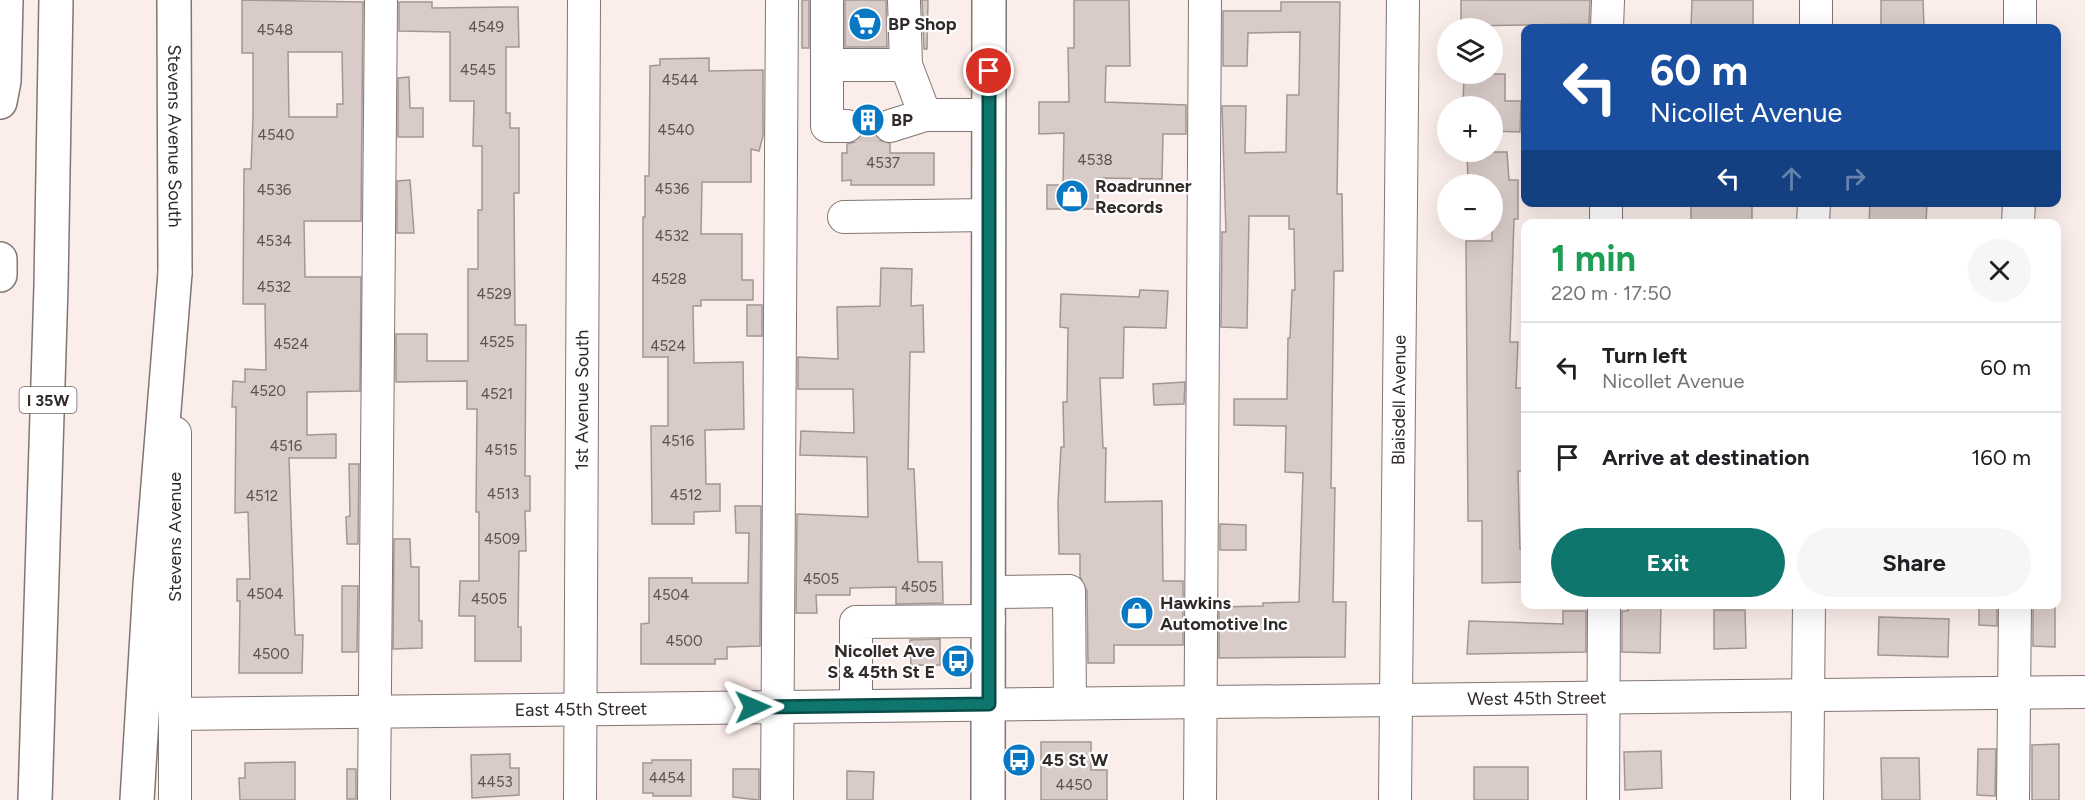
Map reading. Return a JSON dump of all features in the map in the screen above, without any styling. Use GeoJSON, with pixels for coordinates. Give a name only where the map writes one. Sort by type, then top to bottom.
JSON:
{"type":"FeatureCollection","features":[{"type":"Feature","properties":{"kind":"main road"},"geometry":{"type":"LineString","coordinates":[[0,102],[4,81],[6,0]]}},
{"type":"Feature","properties":{"kind":"main road","name":"I 35W"},"geometry":{"type":"LineString","coordinates":[[35,800],[51,286],[56,0]]}},
{"type":"Feature","properties":{"kind":"main road","name":"Stevens Avenue South"},"geometry":{"type":"LineString","coordinates":[[137,800],[150,585],[176,273],[174,0]]}},
{"type":"Feature","properties":{"kind":"main road"},"geometry":{"type":"LineString","coordinates":[[988,800],[989,0]]}},
{"type":"Feature","properties":{"kind":"main road"},"geometry":{"type":"LineString","coordinates":[[0,259],[0,275]]}},
{"type":"Feature","properties":{"kind":"street"},"geometry":{"type":"LineString","coordinates":[[374,800],[381,0]]}},
{"type":"Feature","properties":{"kind":"street","name":"1st Avenue South"},"geometry":{"type":"LineString","coordinates":[[580,800],[584,0]]}},
{"type":"Feature","properties":{"kind":"street"},"geometry":{"type":"LineString","coordinates":[[777,800],[782,0]]}},
{"type":"Feature","properties":{"kind":"street"},"geometry":{"type":"LineString","coordinates":[[827,0],[827,126],[847,126]]}},
{"type":"Feature","properties":{"kind":"street"},"geometry":{"type":"LineString","coordinates":[[904,0],[906,65],[925,115]]}},
{"type":"Feature","properties":{"kind":"street"},"geometry":{"type":"LineString","coordinates":[[1200,800],[1205,0]]}},
{"type":"Feature","properties":{"kind":"street","name":"Blaisdell Avenue"},"geometry":{"type":"LineString","coordinates":[[1395,800],[1403,0]]}},
{"type":"Feature","properties":{"kind":"street"},"geometry":{"type":"LineString","coordinates":[[1607,24],[1608,0]]}},
{"type":"Feature","properties":{"kind":"street"},"geometry":{"type":"LineString","coordinates":[[1816,0],[1816,24]]}},
{"type":"Feature","properties":{"kind":"street"},"geometry":{"type":"LineString","coordinates":[[2020,0],[2020,24]]}},
{"type":"Feature","properties":{"kind":"street"},"geometry":{"type":"LineString","coordinates":[[827,65],[906,65]]}},
{"type":"Feature","properties":{"kind":"street"},"geometry":{"type":"LineString","coordinates":[[890,126],[925,115],[988,115]]}},
{"type":"Feature","properties":{"kind":"street"},"geometry":{"type":"LineString","coordinates":[[844,217],[988,215]]}},
{"type":"Feature","properties":{"kind":"street","name":"Stevens Avenue"},"geometry":{"type":"LineString","coordinates":[[175,800],[176,273]]}},
{"type":"Feature","properties":{"kind":"street"},"geometry":{"type":"LineString","coordinates":[[856,706],[856,622],[989,607],[1069,591],[1070,702]]}},
{"type":"Feature","properties":{"kind":"street"},"geometry":{"type":"LineString","coordinates":[[1603,800],[1604,609]]}},
{"type":"Feature","properties":{"kind":"street"},"geometry":{"type":"LineString","coordinates":[[1807,800],[1809,609]]}},
{"type":"Feature","properties":{"kind":"street"},"geometry":{"type":"LineString","coordinates":[[2013,800],[2015,609]]}},
{"type":"Feature","properties":{"kind":"street","name":"West 45th Street"},"geometry":{"type":"LineString","coordinates":[[989,704],[2085,692]]}},
{"type":"Feature","properties":{"kind":"street","name":"East 45th Street"},"geometry":{"type":"LineString","coordinates":[[176,714],[989,704]]}},
{"type":"Feature","properties":{"kind":"building"},"geometry":{"type":"Polygon","coordinates":[[[242,0],[363,2],[361,221],[304,221],[305,277],[361,277],[360,391],[307,392],[307,435],[336,434],[336,458],[289,458],[295,635],[303,635],[302,673],[239,673],[240,601],[237,601],[237,579],[250,579],[248,512],[235,513],[236,407],[232,407],[233,381],[245,382],[245,369],[266,370],[265,304],[243,304],[244,169],[251,169],[253,53],[242,53],[242,0]],[[288,52],[289,117],[337,117],[337,104],[343,104],[342,52],[288,52]]]}},
{"type":"Feature","properties":{"kind":"building"},"geometry":{"type":"Polygon","coordinates":[[[802,0],[809,0],[809,48],[802,48],[802,0]]]}},
{"type":"Feature","properties":{"kind":"building","name":"BP Shop"},"geometry":{"type":"Polygon","coordinates":[[[845,0],[886,0],[887,47],[845,47],[845,0]]]}},
{"type":"Feature","properties":{"kind":"building"},"geometry":{"type":"Polygon","coordinates":[[[922,0],[928,0],[927,49],[924,49],[922,0]]]}},
{"type":"Feature","properties":{"kind":"building"},"geometry":{"type":"Polygon","coordinates":[[[1074,0],[1129,0],[1130,66],[1106,66],[1105,102],[1186,105],[1186,134],[1163,134],[1162,179],[1098,178],[1098,209],[1047,209],[1047,185],[1063,185],[1064,133],[1039,134],[1039,102],[1069,102],[1068,48],[1074,48],[1074,0]]]}},
{"type":"Feature","properties":{"kind":"building"},"geometry":{"type":"Polygon","coordinates":[[[1461,0],[1590,0],[1589,24],[1503,25],[1503,18],[1461,18],[1461,0]]]}},
{"type":"Feature","properties":{"kind":"building"},"geometry":{"type":"Polygon","coordinates":[[[1692,0],[1753,0],[1753,24],[1691,24],[1692,0]]]}},
{"type":"Feature","properties":{"kind":"building"},"geometry":{"type":"Polygon","coordinates":[[[1881,0],[1923,0],[1924,24],[1881,24],[1881,0]]]}},
{"type":"Feature","properties":{"kind":"building"},"geometry":{"type":"Polygon","coordinates":[[[399,2],[432,2],[432,8],[518,7],[519,47],[506,47],[506,113],[510,113],[510,128],[519,128],[519,193],[514,193],[515,325],[526,325],[525,476],[530,476],[530,511],[525,511],[526,551],[519,551],[518,627],[521,627],[521,661],[475,661],[475,616],[459,616],[460,581],[479,581],[479,512],[476,512],[477,409],[467,409],[467,381],[396,382],[396,334],[427,334],[427,361],[468,361],[468,269],[478,269],[478,210],[482,210],[482,146],[473,146],[474,101],[450,101],[450,32],[399,31],[399,2]]]}},
{"type":"Feature","properties":{"kind":"building"},"geometry":{"type":"Polygon","coordinates":[[[1281,2],[1340,2],[1337,194],[1342,194],[1343,271],[1334,271],[1331,488],[1335,488],[1333,602],[1346,602],[1345,657],[1219,658],[1219,607],[1299,602],[1303,473],[1285,472],[1286,426],[1234,425],[1234,399],[1287,399],[1288,338],[1290,338],[1292,290],[1295,290],[1294,229],[1289,229],[1289,216],[1249,216],[1247,328],[1221,327],[1222,232],[1226,232],[1222,106],[1246,106],[1245,153],[1286,152],[1287,95],[1299,95],[1300,32],[1248,33],[1247,66],[1223,66],[1223,11],[1281,11],[1281,2]]]}},
{"type":"Feature","properties":{"kind":"building"},"geometry":{"type":"Polygon","coordinates":[[[709,58],[709,71],[763,70],[763,136],[759,151],[751,149],[751,182],[702,182],[701,234],[742,234],[742,280],[753,280],[753,300],[701,300],[701,306],[693,306],[694,363],[743,362],[744,429],[705,430],[706,484],[720,484],[720,511],[694,512],[694,524],[652,524],[651,426],[668,426],[668,357],[643,357],[643,217],[645,217],[645,176],[649,176],[650,66],[660,65],[660,59],[709,58]]]}},
{"type":"Feature","properties":{"kind":"building"},"geometry":{"type":"Polygon","coordinates":[[[1503,74],[1505,74],[1505,101],[1521,101],[1520,132],[1503,131],[1503,96],[1463,96],[1464,84],[1503,84],[1503,74]]]}},
{"type":"Feature","properties":{"kind":"building"},"geometry":{"type":"Polygon","coordinates":[[[409,77],[410,108],[423,108],[423,137],[398,137],[398,78],[409,77]]]}},
{"type":"Feature","properties":{"kind":"building"},"geometry":{"type":"Polygon","coordinates":[[[859,113],[878,113],[873,122],[873,132],[878,140],[890,143],[890,153],[934,153],[934,185],[851,185],[851,180],[842,181],[842,153],[847,153],[847,144],[855,142],[862,135],[865,127],[859,113]]]}},
{"type":"Feature","properties":{"kind":"building"},"geometry":{"type":"Polygon","coordinates":[[[1503,152],[1507,152],[1509,180],[1518,180],[1518,219],[1514,219],[1510,342],[1518,342],[1516,388],[1521,388],[1521,471],[1518,471],[1521,582],[1482,583],[1482,521],[1468,521],[1466,241],[1503,240],[1503,174],[1468,174],[1467,162],[1503,162],[1503,152]]]}},
{"type":"Feature","properties":{"kind":"building"},"geometry":{"type":"Polygon","coordinates":[[[410,180],[414,233],[397,233],[397,181],[410,180]]]}},
{"type":"Feature","properties":{"kind":"building"},"geometry":{"type":"Polygon","coordinates":[[[1691,207],[1752,207],[1752,219],[1691,219],[1691,207]]]}},
{"type":"Feature","properties":{"kind":"building"},"geometry":{"type":"Polygon","coordinates":[[[1870,207],[1927,207],[1926,219],[1869,219],[1870,207]]]}},
{"type":"Feature","properties":{"kind":"building"},"geometry":{"type":"Polygon","coordinates":[[[881,268],[912,269],[911,306],[923,305],[924,352],[910,352],[908,469],[914,469],[918,562],[942,562],[943,603],[896,604],[896,587],[850,588],[850,595],[816,595],[817,613],[796,613],[797,514],[868,517],[867,457],[800,455],[801,431],[854,433],[853,389],[798,389],[798,357],[838,359],[837,307],[880,306],[881,268]]]}},
{"type":"Feature","properties":{"kind":"building"},"geometry":{"type":"Polygon","coordinates":[[[1140,290],[1168,291],[1166,328],[1124,327],[1123,378],[1100,378],[1103,448],[1106,448],[1105,502],[1162,501],[1163,581],[1183,581],[1183,645],[1114,645],[1114,663],[1088,663],[1087,591],[1080,577],[1080,554],[1059,554],[1058,503],[1061,447],[1064,447],[1063,402],[1067,402],[1068,328],[1060,327],[1061,294],[1139,297],[1140,290]]]}},
{"type":"Feature","properties":{"kind":"building"},"geometry":{"type":"Polygon","coordinates":[[[747,305],[762,305],[762,336],[747,336],[747,305]]]}},
{"type":"Feature","properties":{"kind":"building"},"geometry":{"type":"Polygon","coordinates":[[[1185,382],[1184,404],[1154,405],[1153,384],[1185,382]]]}},
{"type":"Feature","properties":{"kind":"building"},"geometry":{"type":"Polygon","coordinates":[[[349,464],[359,464],[358,544],[347,544],[346,517],[350,516],[349,464]]]}},
{"type":"Feature","properties":{"kind":"building"},"geometry":{"type":"Polygon","coordinates":[[[735,506],[761,506],[760,646],[727,647],[727,659],[715,659],[715,664],[641,664],[641,624],[649,623],[649,578],[692,578],[692,583],[748,583],[749,533],[736,533],[735,506]]]}},
{"type":"Feature","properties":{"kind":"building"},"geometry":{"type":"Polygon","coordinates":[[[1220,524],[1246,525],[1246,550],[1220,550],[1220,524]]]}},
{"type":"Feature","properties":{"kind":"building"},"geometry":{"type":"Polygon","coordinates":[[[394,539],[410,539],[411,567],[419,567],[419,621],[422,621],[422,648],[393,649],[394,539]]]}},
{"type":"Feature","properties":{"kind":"building"},"geometry":{"type":"Polygon","coordinates":[[[342,586],[358,586],[357,652],[342,652],[342,586]]]}},
{"type":"Feature","properties":{"kind":"building"},"geometry":{"type":"Polygon","coordinates":[[[1628,609],[1661,609],[1660,653],[1622,652],[1622,611],[1628,611],[1628,609]]]}},
{"type":"Feature","properties":{"kind":"building"},"geometry":{"type":"Polygon","coordinates":[[[1979,609],[1997,609],[1997,626],[1979,625],[1979,609]]]}},
{"type":"Feature","properties":{"kind":"building"},"geometry":{"type":"Polygon","coordinates":[[[2033,609],[2055,609],[2055,647],[2033,646],[2033,609]]]}},
{"type":"Feature","properties":{"kind":"building"},"geometry":{"type":"Polygon","coordinates":[[[1714,610],[1745,610],[1746,648],[1714,649],[1714,610]]]}},
{"type":"Feature","properties":{"kind":"building"},"geometry":{"type":"Polygon","coordinates":[[[1563,611],[1586,611],[1586,652],[1467,654],[1469,621],[1563,624],[1563,611]]]}},
{"type":"Feature","properties":{"kind":"building"},"geometry":{"type":"Polygon","coordinates":[[[1879,617],[1949,619],[1948,657],[1878,655],[1879,617]]]}},
{"type":"Feature","properties":{"kind":"building"},"geometry":{"type":"Polygon","coordinates":[[[940,639],[940,665],[911,665],[910,640],[940,639]]]}},
{"type":"Feature","properties":{"kind":"building"},"geometry":{"type":"Polygon","coordinates":[[[1041,742],[1091,742],[1091,770],[1107,770],[1107,800],[1041,800],[1041,742]]]}},
{"type":"Feature","properties":{"kind":"building"},"geometry":{"type":"Polygon","coordinates":[[[2059,744],[2059,800],[2032,800],[2032,745],[2059,744]]]}},
{"type":"Feature","properties":{"kind":"building"},"geometry":{"type":"Polygon","coordinates":[[[1978,749],[1996,749],[1995,796],[1977,795],[1978,749]]]}},
{"type":"Feature","properties":{"kind":"building"},"geometry":{"type":"Polygon","coordinates":[[[1661,751],[1662,788],[1625,790],[1624,752],[1661,751]]]}},
{"type":"Feature","properties":{"kind":"building"},"geometry":{"type":"Polygon","coordinates":[[[510,754],[510,768],[519,768],[519,795],[472,798],[471,755],[510,754]]]}},
{"type":"Feature","properties":{"kind":"building"},"geometry":{"type":"Polygon","coordinates":[[[1881,758],[1919,758],[1920,800],[1882,800],[1881,758]]]}},
{"type":"Feature","properties":{"kind":"building"},"geometry":{"type":"Polygon","coordinates":[[[652,760],[691,760],[691,796],[653,796],[653,793],[643,793],[643,763],[652,763],[652,760]]]}},
{"type":"Feature","properties":{"kind":"building"},"geometry":{"type":"Polygon","coordinates":[[[295,762],[295,800],[240,800],[239,778],[245,778],[245,763],[295,762]]]}},
{"type":"Feature","properties":{"kind":"building"},"geometry":{"type":"Polygon","coordinates":[[[1474,767],[1528,767],[1528,800],[1474,800],[1474,767]]]}},
{"type":"Feature","properties":{"kind":"building"},"geometry":{"type":"Polygon","coordinates":[[[347,769],[356,769],[356,799],[347,799],[347,769]]]}},
{"type":"Feature","properties":{"kind":"building"},"geometry":{"type":"Polygon","coordinates":[[[733,769],[759,769],[759,800],[733,797],[733,769]]]}},
{"type":"Feature","properties":{"kind":"building"},"geometry":{"type":"Polygon","coordinates":[[[847,771],[874,772],[873,800],[847,800],[847,771]]]}},
{"type":"Feature","properties":{"kind":"tunnel"},"geometry":{"type":"LineString","coordinates":[[847,126],[890,126]]}},
{"type":"Feature","properties":{"kind":"place","name":"BP Shop"},"geometry":{"type":"Point","coordinates":[865,24]}},
{"type":"Feature","properties":{"kind":"place","name":"BP"},"geometry":{"type":"Point","coordinates":[868,120]}},
{"type":"Feature","properties":{"kind":"place","name":"Roadrunner Records"},"geometry":{"type":"Point","coordinates":[1072,196]}},
{"type":"Feature","properties":{"kind":"place","name":"Hawkins Automotive Inc"},"geometry":{"type":"Point","coordinates":[1137,613]}},
{"type":"Feature","properties":{"kind":"place","name":"Nicollet Ave S & 45th St E"},"geometry":{"type":"Point","coordinates":[958,661]}},
{"type":"Feature","properties":{"kind":"place","name":"45 St W"},"geometry":{"type":"Point","coordinates":[1019,760]}},
{"type":"Feature","properties":{"kind":"route"},"geometry":{"type":"LineString","coordinates":[[753,707],[989,704],[989,71]]}}]}
